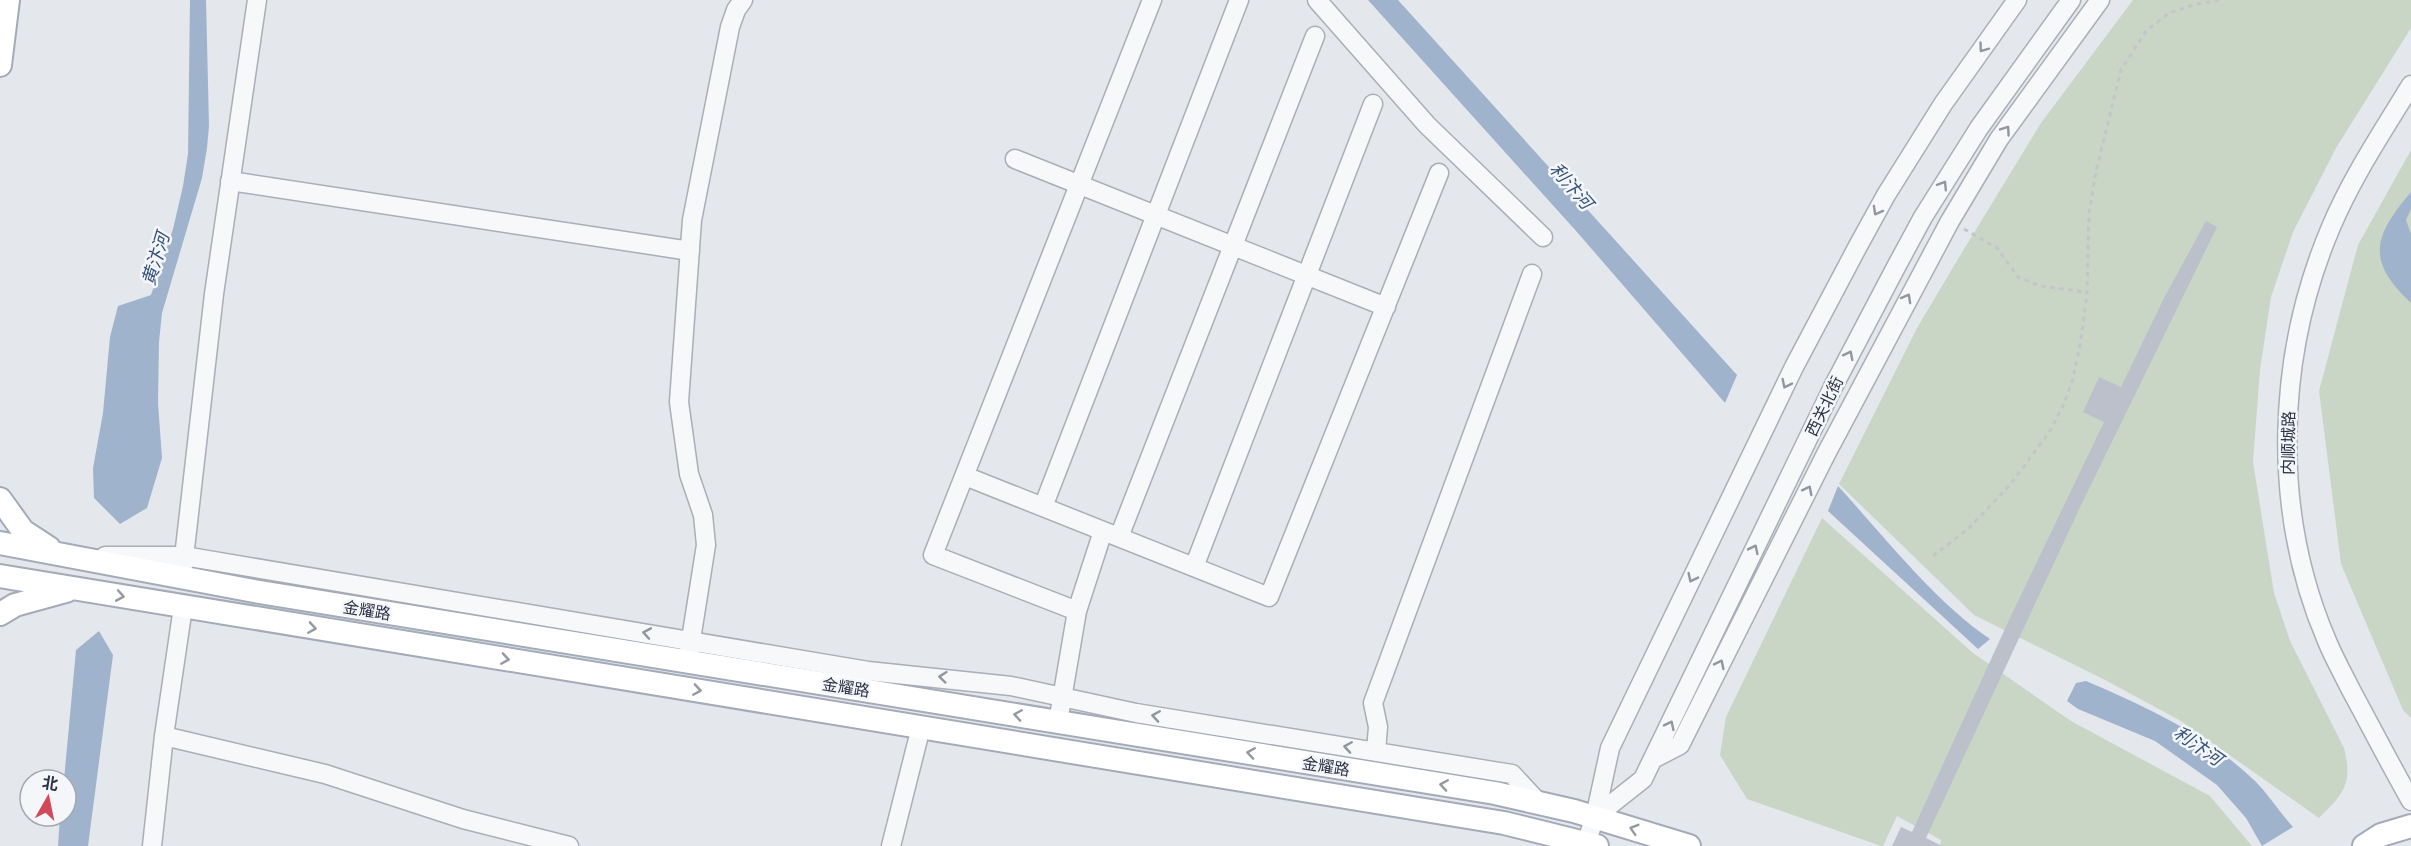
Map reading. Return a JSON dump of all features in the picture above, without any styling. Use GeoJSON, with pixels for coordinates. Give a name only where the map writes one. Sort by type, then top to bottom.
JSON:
{"type":"FeatureCollection","features":[{"type":"Feature","properties":{"kind":"main road"},"geometry":{"type":"LineString","coordinates":[[0,65],[8,0]]}},
{"type":"Feature","properties":{"kind":"main road"},"geometry":{"type":"LineString","coordinates":[[0,499],[23,531],[43,546],[64,556]]}},
{"type":"Feature","properties":{"kind":"main road","name":"金耀路"},"geometry":{"type":"LineString","coordinates":[[0,543],[181,578],[689,651],[1058,722],[1495,793],[1595,817],[1689,846]]}},
{"type":"Feature","properties":{"kind":"main road","name":"金耀路"},"geometry":{"type":"LineString","coordinates":[[0,576],[1504,823],[1589,845]]}},
{"type":"Feature","properties":{"kind":"main road"},"geometry":{"type":"LineString","coordinates":[[0,614],[15,605],[74,588]]}},
{"type":"Feature","properties":{"kind":"main road"},"geometry":{"type":"LineString","coordinates":[[2364,846],[2381,835],[2411,826]]}},
{"type":"Feature","properties":{"kind":"street"},"geometry":{"type":"LineString","coordinates":[[181,578],[214,294],[257,0]]}},
{"type":"Feature","properties":{"kind":"street"},"geometry":{"type":"LineString","coordinates":[[689,651],[706,545],[704,515],[689,474],[679,402],[692,220],[730,27],[736,10],[743,0]]}},
{"type":"Feature","properties":{"kind":"street"},"geometry":{"type":"LineString","coordinates":[[1077,611],[933,555],[1152,0]]}},
{"type":"Feature","properties":{"kind":"street"},"geometry":{"type":"LineString","coordinates":[[1042,507],[1239,0]]}},
{"type":"Feature","properties":{"kind":"street"},"geometry":{"type":"LineString","coordinates":[[1317,0],[1427,125],[1543,237]]}},
{"type":"Feature","properties":{"kind":"street"},"geometry":{"type":"LineString","coordinates":[[1589,845],[1610,748],[1831,296],[1886,195],[1943,104],[2017,0]]}},
{"type":"Feature","properties":{"kind":"street","name":"西关北街"},"geometry":{"type":"LineString","coordinates":[[1595,817],[1643,779],[1833,387],[1901,257],[1979,128],[2071,0]]}},
{"type":"Feature","properties":{"kind":"street"},"geometry":{"type":"LineString","coordinates":[[1653,759],[1680,745],[1826,454],[1950,221],[1999,139],[2100,0]]}},
{"type":"Feature","properties":{"kind":"street"},"geometry":{"type":"LineString","coordinates":[[1058,722],[1077,611],[1233,246],[1315,36]]}},
{"type":"Feature","properties":{"kind":"street","name":"内顺城路"},"geometry":{"type":"LineString","coordinates":[[2411,85],[2331,225],[2314,271],[2301,320],[2287,419],[2288,483],[2298,550],[2312,600],[2327,642],[2411,801]]}},
{"type":"Feature","properties":{"kind":"street"},"geometry":{"type":"LineString","coordinates":[[1194,567],[1373,104]]}},
{"type":"Feature","properties":{"kind":"street"},"geometry":{"type":"LineString","coordinates":[[1015,159],[1386,307]]}},
{"type":"Feature","properties":{"kind":"street"},"geometry":{"type":"LineString","coordinates":[[964,476],[1269,597],[1439,173]]}},
{"type":"Feature","properties":{"kind":"street"},"geometry":{"type":"LineString","coordinates":[[231,181],[690,251]]}},
{"type":"Feature","properties":{"kind":"street"},"geometry":{"type":"LineString","coordinates":[[1376,751],[1378,727],[1373,703],[1532,274]]}},
{"type":"Feature","properties":{"kind":"street"},"geometry":{"type":"LineString","coordinates":[[64,556],[184,556],[689,651],[1011,686],[1136,713],[1512,774],[1539,803]]}},
{"type":"Feature","properties":{"kind":"street"},"geometry":{"type":"LineString","coordinates":[[152,846],[164,736],[183,607]]}},
{"type":"Feature","properties":{"kind":"street"},"geometry":{"type":"LineString","coordinates":[[891,846],[921,727]]}},
{"type":"Feature","properties":{"kind":"street"},"geometry":{"type":"LineString","coordinates":[[164,736],[325,774],[463,819],[569,846]]}},
{"type":"Feature","properties":{"kind":"path"},"geometry":{"type":"LineString","coordinates":[[1933,556],[1968,529],[2010,485],[2050,431],[2064,404],[2073,378],[2081,340],[2086,292],[2089,213],[2096,171],[2121,70],[2146,31],[2169,13],[2196,4],[2221,0]]}},
{"type":"Feature","properties":{"kind":"path"},"geometry":{"type":"LineString","coordinates":[[1950,221],[1997,248],[2018,277],[2040,286],[2086,292]]}},
{"type":"Feature","properties":{"kind":"green space"},"geometry":{"type":"Polygon","coordinates":[[[2133,0],[2411,0],[2411,28],[2336,148],[2293,232],[2271,297],[2260,370],[2253,462],[2274,593],[2290,641],[2344,748],[2347,760],[2347,779],[2344,787],[2335,802],[2319,818],[2181,721],[2107,681],[1974,615],[1839,484],[1917,328],[1958,259],[2041,123],[2133,0]]]}},
{"type":"Feature","properties":{"kind":"green space"},"geometry":{"type":"Polygon","coordinates":[[[2411,150],[2411,718],[2403,710],[2341,564],[2319,391],[2358,245],[2411,150]]]}},
{"type":"Feature","properties":{"kind":"green space"},"geometry":{"type":"Polygon","coordinates":[[[1822,518],[1973,653],[2071,721],[2210,796],[2252,846],[1940,846],[1941,840],[1897,816],[1881,846],[1747,799],[1720,755],[1726,717],[1822,518]]]}},
{"type":"Feature","properties":{"kind":"water"},"geometry":{"type":"Polygon","coordinates":[[[190,0],[206,0],[209,126],[207,148],[202,178],[162,313],[158,403],[162,458],[147,508],[120,524],[94,498],[93,468],[103,413],[110,337],[118,306],[151,295],[173,229],[188,154],[190,0]]]}},
{"type":"Feature","properties":{"kind":"water"},"geometry":{"type":"Polygon","coordinates":[[[1368,0],[1398,0],[1737,375],[1725,403],[1577,232],[1368,0]]]}},
{"type":"Feature","properties":{"kind":"water"},"geometry":{"type":"Polygon","coordinates":[[[2411,192],[2411,209],[2406,220],[2411,234],[2411,303],[2387,274],[2381,261],[2380,249],[2382,236],[2389,222],[2411,192]]]}},
{"type":"Feature","properties":{"kind":"water"},"geometry":{"type":"Polygon","coordinates":[[[1838,486],[1930,587],[1949,606],[1990,639],[1978,649],[1828,511],[1838,486]]]}},
{"type":"Feature","properties":{"kind":"water"},"geometry":{"type":"Polygon","coordinates":[[[99,631],[113,655],[88,846],[58,846],[59,828],[78,828],[78,768],[65,768],[76,650],[99,631]]]}},
{"type":"Feature","properties":{"kind":"water","name":"利汴河"},"geometry":{"type":"Polygon","coordinates":[[[2086,681],[2154,712],[2217,750],[2255,781],[2293,827],[2262,846],[2246,818],[2217,785],[2155,741],[2078,709],[2067,701],[2076,683],[2086,681]]]}},
{"type":"Feature","properties":{"kind":"building"},"geometry":{"type":"Polygon","coordinates":[[[2206,221],[2217,227],[2082,503],[1926,838],[1942,846],[1892,846],[1901,827],[1912,832],[2009,620],[2104,422],[2083,412],[2099,377],[2121,387],[2164,298],[2206,221]]]}},
{"type":"Feature","properties":{"kind":"water label","name":"黄汴河"},"geometry":{"type":"Point","coordinates":[156,259]}}]}
